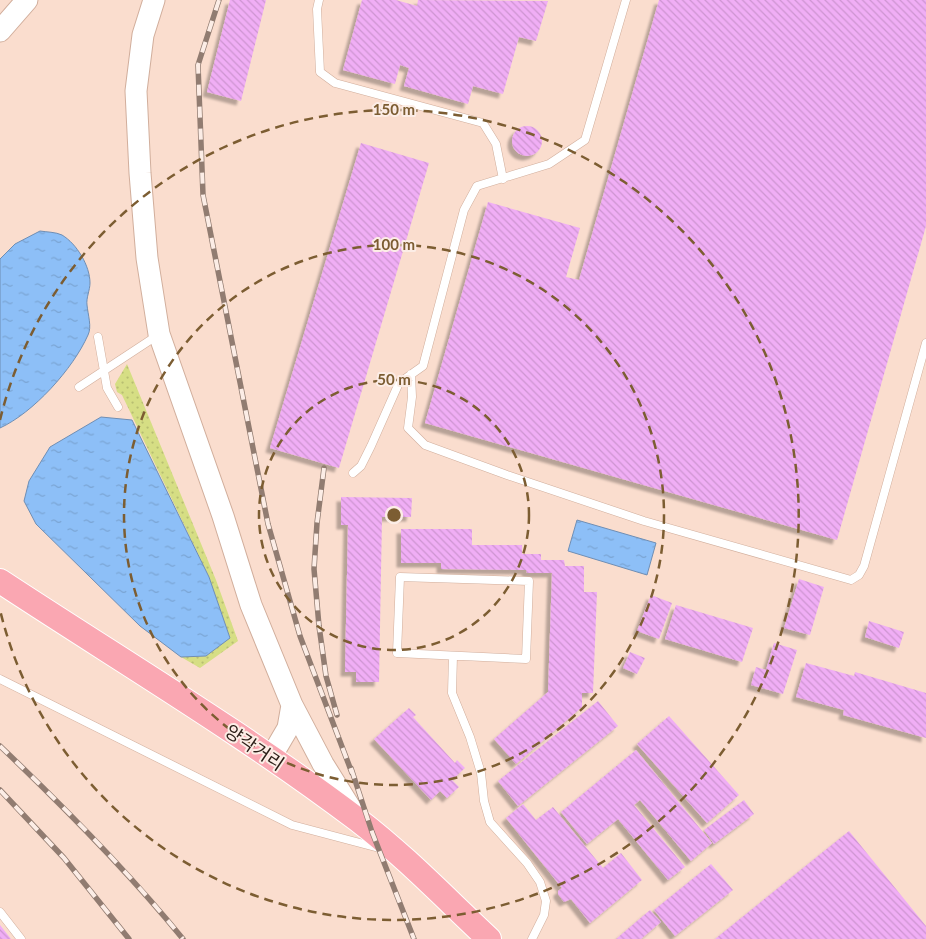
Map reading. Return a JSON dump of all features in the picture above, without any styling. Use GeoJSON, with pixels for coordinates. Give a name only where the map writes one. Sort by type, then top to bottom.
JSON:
{"type":"FeatureCollection","features":[{"type":"Feature","properties":{"kind":"main road"},"geometry":{"type":"LineString","coordinates":[[0,31],[27,0]]}},
{"type":"Feature","properties":{"kind":"main road"},"geometry":{"type":"LineString","coordinates":[[154,0],[143,36],[136,91],[147,258],[160,334],[223,516],[251,605],[292,704],[323,764],[359,821]]}},
{"type":"Feature","properties":{"kind":"main road","name":"양각거리"},"geometry":{"type":"LineString","coordinates":[[0,581],[156,680],[271,757],[359,821],[396,852],[489,939]]}},
{"type":"Feature","properties":{"kind":"main road"},"geometry":{"type":"LineString","coordinates":[[271,757],[288,728],[292,704]]}},
{"type":"Feature","properties":{"kind":"lane"},"geometry":{"type":"LineString","coordinates":[[319,0],[317,9],[320,72],[335,83],[483,123],[496,144],[503,179]]}},
{"type":"Feature","properties":{"kind":"lane"},"geometry":{"type":"LineString","coordinates":[[353,472],[360,466],[371,446],[399,383],[423,366],[464,210],[478,186],[549,164],[585,140],[626,0]]}},
{"type":"Feature","properties":{"kind":"lane"},"geometry":{"type":"LineString","coordinates":[[79,386],[160,334]]}},
{"type":"Feature","properties":{"kind":"lane"},"geometry":{"type":"LineString","coordinates":[[98,337],[107,388],[118,407]]}},
{"type":"Feature","properties":{"kind":"lane"},"geometry":{"type":"LineString","coordinates":[[411,374],[412,398],[408,428],[425,446],[644,521],[851,580],[859,575],[864,566],[926,343]]}},
{"type":"Feature","properties":{"kind":"lane"},"geometry":{"type":"LineString","coordinates":[[400,576],[529,582],[526,658],[453,656],[396,653],[400,576]]}},
{"type":"Feature","properties":{"kind":"lane"},"geometry":{"type":"LineString","coordinates":[[453,656],[452,693],[470,737],[481,774],[484,801],[490,822],[527,863],[540,882],[546,901],[544,915],[532,939]]}},
{"type":"Feature","properties":{"kind":"lane"},"geometry":{"type":"LineString","coordinates":[[0,679],[292,825],[396,852]]}},
{"type":"Feature","properties":{"kind":"lane"},"geometry":{"type":"LineString","coordinates":[[0,912],[21,939]]}},
{"type":"Feature","properties":{"kind":"green space"},"geometry":{"type":"Polygon","coordinates":[[[127,364],[216,580],[238,641],[200,668],[181,657],[206,656],[230,638],[209,577],[122,395],[117,392],[115,384],[127,364]]]}},
{"type":"Feature","properties":{"kind":"water"},"geometry":{"type":"Polygon","coordinates":[[[40,231],[62,235],[73,244],[82,256],[88,270],[90,283],[87,302],[89,332],[73,362],[51,389],[26,412],[0,428],[0,259],[15,244],[40,231]]]}},
{"type":"Feature","properties":{"kind":"water"},"geometry":{"type":"Polygon","coordinates":[[[101,417],[132,420],[209,577],[230,638],[206,656],[181,657],[140,626],[36,524],[24,501],[29,481],[50,447],[101,417]]]}},
{"type":"Feature","properties":{"kind":"water"},"geometry":{"type":"Polygon","coordinates":[[[577,520],[656,543],[647,575],[568,551],[577,520]]]}},
{"type":"Feature","properties":{"kind":"building"},"geometry":{"type":"Polygon","coordinates":[[[230,0],[266,0],[241,101],[207,92],[230,0]]]}},
{"type":"Feature","properties":{"kind":"building"},"geometry":{"type":"Polygon","coordinates":[[[362,0],[396,0],[417,6],[418,0],[548,1],[536,41],[519,37],[503,94],[473,86],[468,104],[404,86],[409,68],[400,65],[395,84],[343,70],[362,0]]]}},
{"type":"Feature","properties":{"kind":"building"},"geometry":{"type":"Polygon","coordinates":[[[659,0],[926,0],[926,226],[837,540],[425,423],[488,202],[580,228],[566,277],[579,280],[659,0]]]}},
{"type":"Feature","properties":{"kind":"building"},"geometry":{"type":"Polygon","coordinates":[[[527,126],[533,127],[541,135],[541,147],[533,155],[527,156],[521,155],[513,147],[512,141],[513,135],[521,127],[527,126]]]}},
{"type":"Feature","properties":{"kind":"building"},"geometry":{"type":"Polygon","coordinates":[[[361,143],[429,163],[339,468],[270,448],[361,143]]]}},
{"type":"Feature","properties":{"kind":"building"},"geometry":{"type":"Polygon","coordinates":[[[341,497],[412,498],[411,517],[382,517],[379,682],[356,682],[356,672],[345,672],[348,525],[341,525],[341,497]]]}},
{"type":"Feature","properties":{"kind":"building"},"geometry":{"type":"Polygon","coordinates":[[[401,529],[472,529],[472,545],[522,545],[522,554],[541,554],[541,560],[564,560],[565,566],[584,566],[584,592],[597,592],[593,693],[582,693],[582,707],[516,764],[494,739],[548,692],[552,573],[527,573],[526,570],[441,569],[441,563],[401,563],[401,529]]]}},
{"type":"Feature","properties":{"kind":"building"},"geometry":{"type":"Polygon","coordinates":[[[799,579],[824,587],[810,635],[784,628],[799,579]]]}},
{"type":"Feature","properties":{"kind":"building"},"geometry":{"type":"Polygon","coordinates":[[[651,595],[672,603],[659,639],[637,631],[651,595]]]}},
{"type":"Feature","properties":{"kind":"building"},"geometry":{"type":"Polygon","coordinates":[[[676,605],[753,628],[742,662],[665,639],[676,605]]]}},
{"type":"Feature","properties":{"kind":"building"},"geometry":{"type":"Polygon","coordinates":[[[869,621],[904,632],[899,648],[865,637],[869,621]]]}},
{"type":"Feature","properties":{"kind":"building"},"geometry":{"type":"Polygon","coordinates":[[[774,643],[797,650],[783,694],[751,685],[756,667],[766,670],[774,643]]]}},
{"type":"Feature","properties":{"kind":"building"},"geometry":{"type":"Polygon","coordinates":[[[630,652],[645,658],[637,674],[623,668],[630,652]]]}},
{"type":"Feature","properties":{"kind":"building"},"geometry":{"type":"Polygon","coordinates":[[[806,663],[854,676],[855,672],[926,693],[926,738],[843,715],[844,710],[796,697],[806,663]]]}},
{"type":"Feature","properties":{"kind":"building"},"geometry":{"type":"Polygon","coordinates":[[[598,701],[618,726],[518,806],[498,781],[598,701]]]}},
{"type":"Feature","properties":{"kind":"building"},"geometry":{"type":"Polygon","coordinates":[[[409,708],[416,715],[413,717],[455,763],[457,760],[465,768],[452,780],[459,787],[447,798],[440,791],[431,800],[374,739],[409,708]]]}},
{"type":"Feature","properties":{"kind":"building"},"geometry":{"type":"Polygon","coordinates":[[[669,716],[739,795],[707,823],[637,744],[669,716]]]}},
{"type":"Feature","properties":{"kind":"building"},"geometry":{"type":"Polygon","coordinates":[[[636,750],[712,843],[691,861],[640,800],[634,805],[685,867],[668,880],[618,819],[587,844],[561,812],[636,750]]]}},
{"type":"Feature","properties":{"kind":"building"},"geometry":{"type":"Polygon","coordinates":[[[744,800],[754,814],[714,844],[704,830],[744,800]]]}},
{"type":"Feature","properties":{"kind":"building"},"geometry":{"type":"Polygon","coordinates":[[[523,804],[536,820],[553,807],[603,868],[621,853],[642,880],[590,923],[571,899],[564,902],[558,894],[558,891],[562,888],[506,818],[523,804]]]}},
{"type":"Feature","properties":{"kind":"building"},"geometry":{"type":"Polygon","coordinates":[[[849,831],[926,926],[926,939],[715,939],[849,831]]]}},
{"type":"Feature","properties":{"kind":"building"},"geometry":{"type":"Polygon","coordinates":[[[711,864],[733,890],[675,936],[654,910],[711,864]]]}},
{"type":"Feature","properties":{"kind":"building"},"geometry":{"type":"Polygon","coordinates":[[[650,910],[661,922],[641,939],[616,939],[650,910]]]}},
{"type":"Feature","properties":{"kind":"building"},"geometry":{"type":"Polygon","coordinates":[[[0,925],[11,939],[0,939],[0,925]]]}},
{"type":"Feature","properties":{"kind":"railway"},"geometry":{"type":"LineString","coordinates":[[219,0],[198,65],[203,195],[268,524],[300,636],[352,773]]}},
{"type":"Feature","properties":{"kind":"railway"},"geometry":{"type":"LineString","coordinates":[[324,468],[317,523],[314,569],[326,676],[337,715]]}},
{"type":"Feature","properties":{"kind":"railway"},"geometry":{"type":"LineString","coordinates":[[0,746],[48,792],[140,888],[183,939]]}},
{"type":"Feature","properties":{"kind":"railway"},"geometry":{"type":"LineString","coordinates":[[351,768],[372,832],[414,939]]}},
{"type":"Feature","properties":{"kind":"railway"},"geometry":{"type":"LineString","coordinates":[[0,790],[64,858],[129,939]]}}]}
